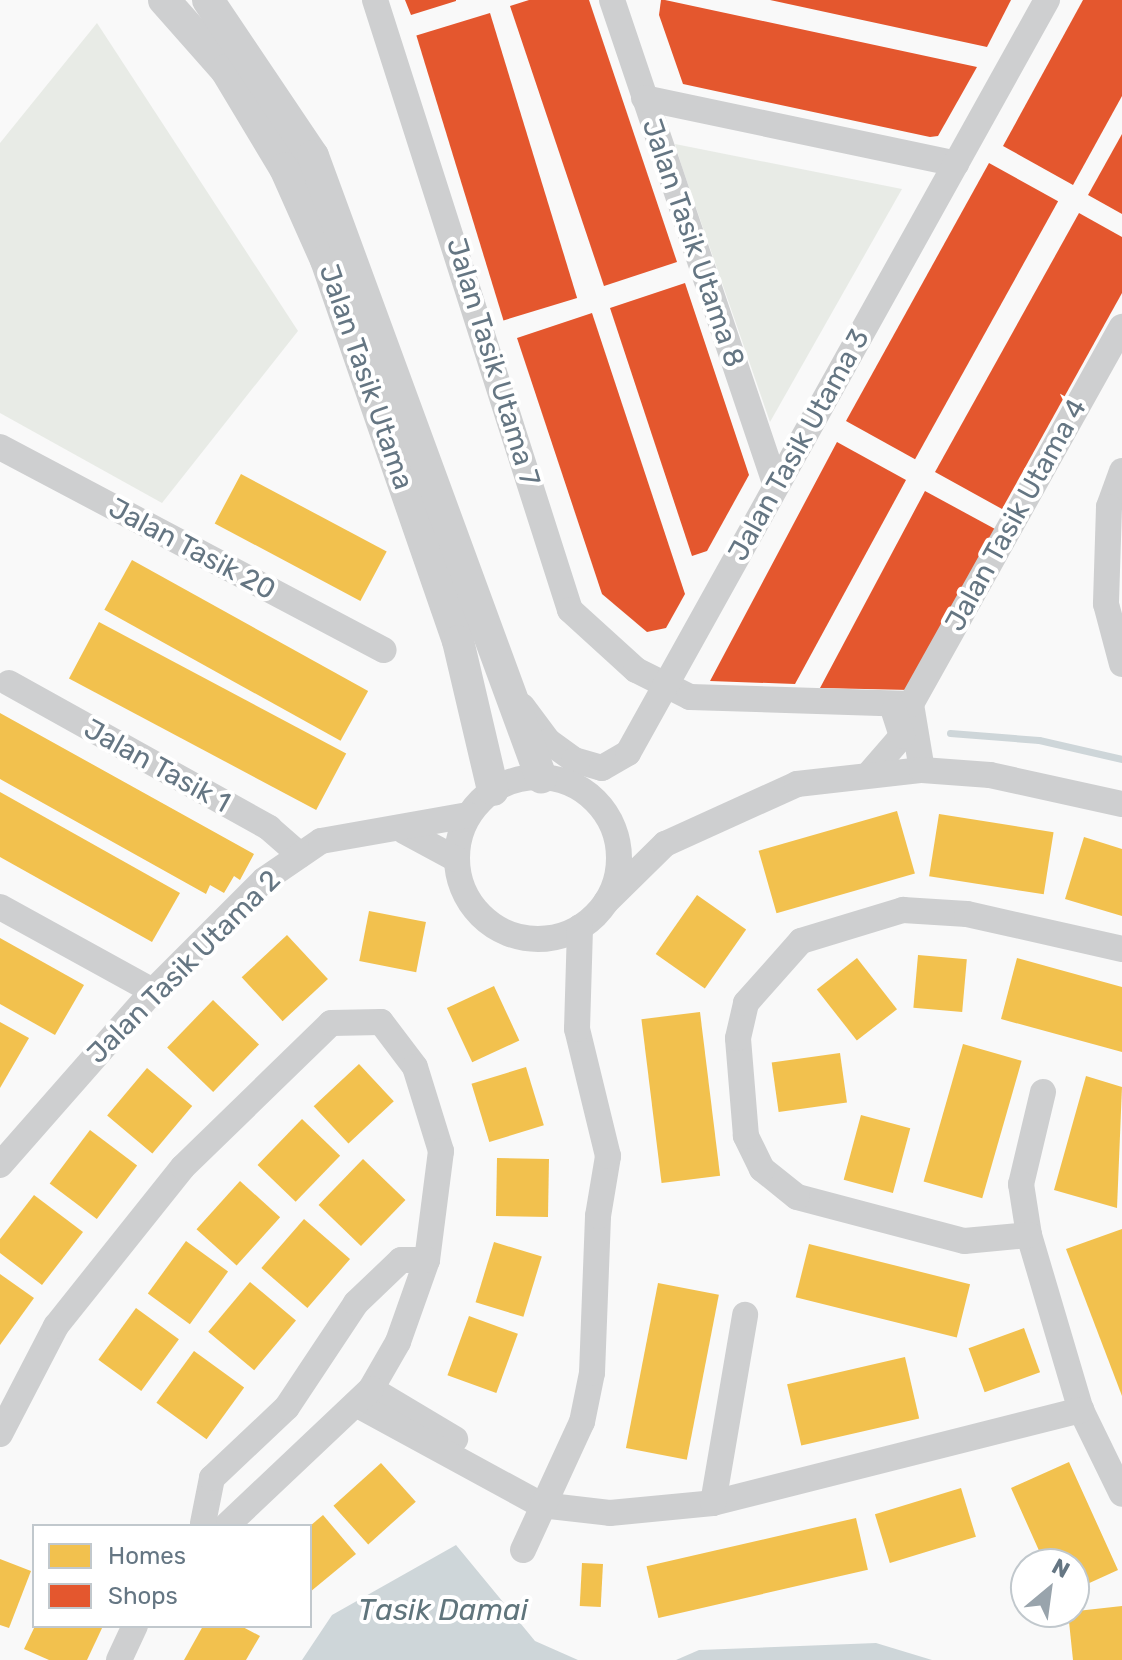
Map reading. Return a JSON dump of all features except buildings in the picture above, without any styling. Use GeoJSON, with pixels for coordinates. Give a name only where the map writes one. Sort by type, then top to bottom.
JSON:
{"type":"FeatureCollection","features":[{"type":"Feature","properties":{"kind":"street","name":"Jalan Tasik Utama"},"geometry":{"type":"LineString","coordinates":[[164,0],[226,70],[285,168],[326,260],[458,641],[493,790]]}},
{"type":"Feature","properties":{"kind":"street","name":"Jalan Tasik Utama"},"geometry":{"type":"LineString","coordinates":[[208,0],[313,156],[541,777]]}},
{"type":"Feature","properties":{"kind":"street","name":"Jalan Tasik Utama 7"},"geometry":{"type":"LineString","coordinates":[[375,0],[570,610],[663,688]]}},
{"type":"Feature","properties":{"kind":"street","name":"Jalan Tasik Utama 8"},"geometry":{"type":"LineString","coordinates":[[612,0],[776,486]]}},
{"type":"Feature","properties":{"kind":"street","name":"Jalan Tasik Utama 3"},"geometry":{"type":"LineString","coordinates":[[508,686],[548,741],[602,768],[628,753],[1046,2]]}},
{"type":"Feature","properties":{"kind":"street"},"geometry":{"type":"LineString","coordinates":[[644,98],[956,164]]}},
{"type":"Feature","properties":{"kind":"street","name":"Jalan Tasik Utama 4"},"geometry":{"type":"LineString","coordinates":[[898,703],[1122,327]]}},
{"type":"Feature","properties":{"kind":"street","name":"Jalan Tasik 20"},"geometry":{"type":"LineString","coordinates":[[0,447],[384,650]]}},
{"type":"Feature","properties":{"kind":"street"},"geometry":{"type":"LineString","coordinates":[[1122,471],[1109,507],[1106,604],[1122,664]]}},
{"type":"Feature","properties":{"kind":"street"},"geometry":{"type":"LineString","coordinates":[[458,641],[489,632]]}},
{"type":"Feature","properties":{"kind":"street","name":"Jalan Tasik 1"},"geometry":{"type":"LineString","coordinates":[[9,683],[269,828],[300,855]]}},
{"type":"Feature","properties":{"kind":"street"},"geometry":{"type":"LineString","coordinates":[[663,688],[690,697],[898,703]]}},
{"type":"Feature","properties":{"kind":"street"},"geometry":{"type":"LineString","coordinates":[[898,703],[922,770]]}},
{"type":"Feature","properties":{"kind":"street"},"geometry":{"type":"LineString","coordinates":[[870,773],[902,736],[898,703]]}},
{"type":"Feature","properties":{"kind":"street"},"geometry":{"type":"LineString","coordinates":[[606,902],[617,871],[617,839],[589,795],[541,777],[493,790],[468,815],[456,859],[460,880],[482,917],[520,937],[542,939],[580,927],[606,902],[665,844],[797,784],[870,773],[922,770],[990,775],[1122,804]]}},
{"type":"Feature","properties":{"kind":"street","name":"Jalan Tasik Utama 2"},"geometry":{"type":"LineString","coordinates":[[0,1165],[9,1136],[264,880],[321,841],[404,831],[468,815]]}},
{"type":"Feature","properties":{"kind":"street"},"geometry":{"type":"LineString","coordinates":[[404,831],[456,859]]}},
{"type":"Feature","properties":{"kind":"street"},"geometry":{"type":"LineString","coordinates":[[617,839],[665,844]]}},
{"type":"Feature","properties":{"kind":"street"},"geometry":{"type":"LineString","coordinates":[[0,907],[153,991]]}},
{"type":"Feature","properties":{"kind":"street"},"geometry":{"type":"LineString","coordinates":[[1029,1235],[964,1241],[797,1197],[762,1169],[746,1136],[738,1038],[746,1003],[801,941],[903,910],[967,914],[1122,949]]}},
{"type":"Feature","properties":{"kind":"street"},"geometry":{"type":"LineString","coordinates":[[523,1550],[552,1501],[588,1406],[598,1216],[606,1193],[608,1156],[577,1029],[580,927]]}},
{"type":"Feature","properties":{"kind":"street"},"geometry":{"type":"LineString","coordinates":[[542,939],[577,980]]}},
{"type":"Feature","properties":{"kind":"street"},"geometry":{"type":"LineString","coordinates":[[0,1434],[48,1337],[146,1210],[331,1023],[381,1022],[415,1067],[441,1151],[427,1260],[398,1342],[364,1397],[209,1524]]}},
{"type":"Feature","properties":{"kind":"street"},"geometry":{"type":"LineString","coordinates":[[1043,1092],[1021,1184],[1029,1235],[1081,1410],[1122,1494]]}},
{"type":"Feature","properties":{"kind":"street"},"geometry":{"type":"LineString","coordinates":[[208,1524],[212,1478],[287,1407],[356,1303],[401,1260],[427,1260]]}},
{"type":"Feature","properties":{"kind":"street"},"geometry":{"type":"LineString","coordinates":[[713,1503],[745,1315]]}},
{"type":"Feature","properties":{"kind":"street"},"geometry":{"type":"LineString","coordinates":[[364,1397],[552,1501],[610,1513],[713,1503],[1081,1410]]}},
{"type":"Feature","properties":{"kind":"street"},"geometry":{"type":"LineString","coordinates":[[119,1660],[134,1628]]}},
{"type":"Feature","properties":{"kind":"shaded area"},"geometry":{"type":"Polygon","coordinates":[[[97,23],[298,331],[162,503],[0,413],[0,143],[97,23]]]}},
{"type":"Feature","properties":{"kind":"shaded area"},"geometry":{"type":"Polygon","coordinates":[[[675,144],[902,189],[770,422],[682,167],[675,144]]]}},
{"type":"Feature","properties":{"kind":"water","name":"Tasik Damai"},"geometry":{"type":"Polygon","coordinates":[[[456,1545],[535,1641],[578,1660],[302,1660],[332,1615],[456,1545]]]}},
{"type":"Feature","properties":{"kind":"water"},"geometry":{"type":"Polygon","coordinates":[[[876,1643],[932,1660],[676,1660],[699,1650],[876,1643]]]}},
{"type":"Feature","properties":{"kind":"waterway"},"geometry":{"type":"LineString","coordinates":[[950,733],[1039,740],[1122,759]]}}]}
